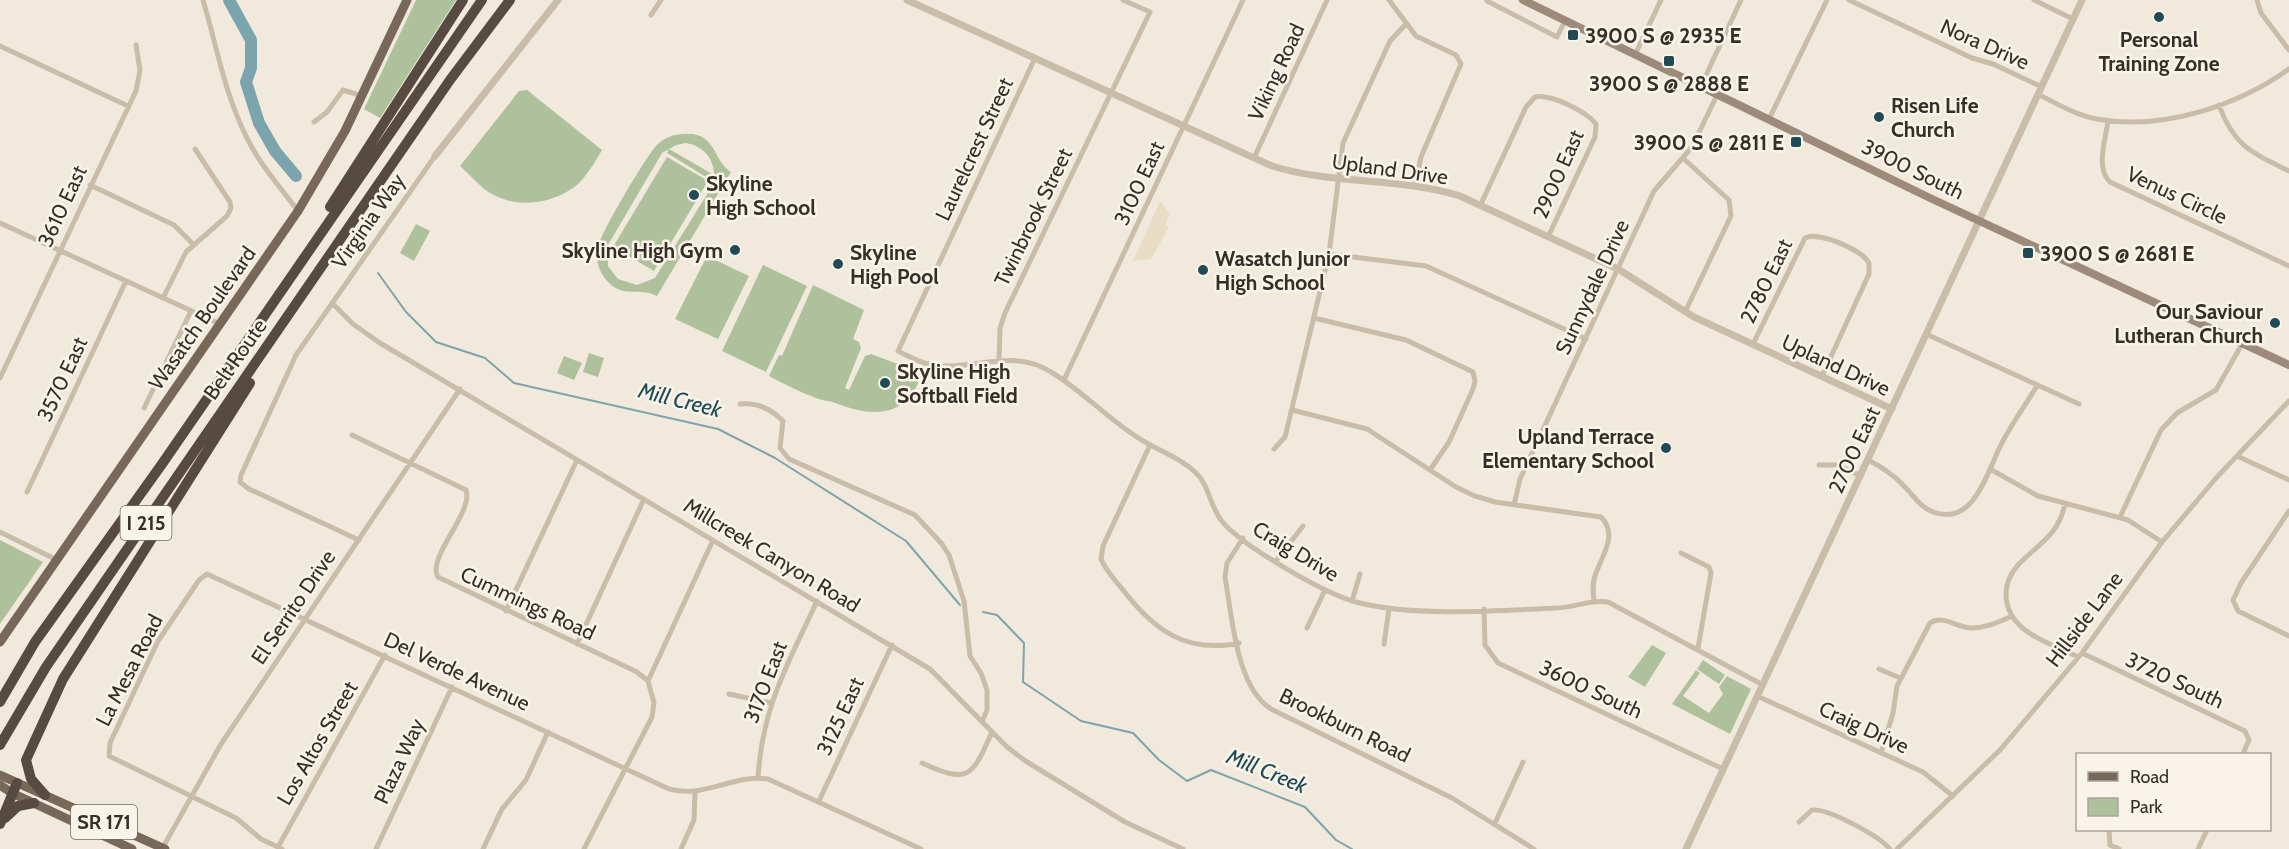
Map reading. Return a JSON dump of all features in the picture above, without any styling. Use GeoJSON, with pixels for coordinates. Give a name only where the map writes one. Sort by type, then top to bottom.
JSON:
{"type":"FeatureCollection","features":[{"type":"Feature","properties":{"kind":"highway"},"geometry":{"type":"LineString","coordinates":[[262,320],[348,176],[463,0]]}},
{"type":"Feature","properties":{"kind":"highway","name":"Belt Route"},"geometry":{"type":"LineString","coordinates":[[0,702],[35,642],[262,320],[482,0]]}},
{"type":"Feature","properties":{"kind":"highway","name":"Belt Route"},"geometry":{"type":"LineString","coordinates":[[0,745],[46,667],[450,80],[510,0]]}},
{"type":"Feature","properties":{"kind":"highway"},"geometry":{"type":"LineString","coordinates":[[45,795],[31,779],[26,760],[63,679],[231,415],[296,305]]}},
{"type":"Feature","properties":{"kind":"highway"},"geometry":{"type":"LineString","coordinates":[[0,825],[7,783]]}},
{"type":"Feature","properties":{"kind":"highway"},"geometry":{"type":"LineString","coordinates":[[0,825],[18,806],[34,803]]}},
{"type":"Feature","properties":{"kind":"main road","name":"Wasatch Boulevard"},"geometry":{"type":"LineString","coordinates":[[0,642],[298,211],[330,159],[407,0]]}},
{"type":"Feature","properties":{"kind":"main road","name":"3900 South"},"geometry":{"type":"LineString","coordinates":[[1523,0],[1979,220],[2289,365]]}},
{"type":"Feature","properties":{"kind":"main road","name":"SR 171"},"geometry":{"type":"LineString","coordinates":[[7,783],[45,795],[163,849]]}},
{"type":"Feature","properties":{"kind":"main road","name":"SR 171"},"geometry":{"type":"LineString","coordinates":[[7,783],[34,803],[132,849]]}},
{"type":"Feature","properties":{"kind":"street"},"geometry":{"type":"LineString","coordinates":[[203,0],[228,94],[243,130],[258,158],[298,211]]}},
{"type":"Feature","properties":{"kind":"street","name":"Virginia Way"},"geometry":{"type":"LineString","coordinates":[[359,540],[249,489],[240,482],[242,471],[292,362],[435,156],[558,0]]}},
{"type":"Feature","properties":{"kind":"street","name":"Upland Drive"},"geometry":{"type":"LineString","coordinates":[[907,0],[1285,170],[1446,192],[1480,206],[1618,269],[1685,312],[1892,409]]}},
{"type":"Feature","properties":{"kind":"street","name":"Twinbrook Street"},"geometry":{"type":"LineString","coordinates":[[999,359],[999,335],[1003,317],[1150,12],[1123,0]]}},
{"type":"Feature","properties":{"kind":"street","name":"3100 East"},"geometry":{"type":"LineString","coordinates":[[1065,380],[1243,0]]}},
{"type":"Feature","properties":{"kind":"street","name":"Viking Road"},"geometry":{"type":"LineString","coordinates":[[1254,158],[1327,0]]}},
{"type":"Feature","properties":{"kind":"street"},"geometry":{"type":"LineString","coordinates":[[1389,0],[1416,36],[1450,52],[1459,60],[1460,69],[1421,157],[1415,187]]}},
{"type":"Feature","properties":{"kind":"street"},"geometry":{"type":"LineString","coordinates":[[1635,55],[1661,0]]}},
{"type":"Feature","properties":{"kind":"street"},"geometry":{"type":"LineString","coordinates":[[1701,86],[1741,0]]}},
{"type":"Feature","properties":{"kind":"street"},"geometry":{"type":"LineString","coordinates":[[1769,119],[1827,0]]}},
{"type":"Feature","properties":{"kind":"street","name":"Nora Drive"},"geometry":{"type":"LineString","coordinates":[[1849,0],[1972,58],[1993,64],[2042,87]]}},
{"type":"Feature","properties":{"kind":"street"},"geometry":{"type":"LineString","coordinates":[[2034,0],[2073,19]]}},
{"type":"Feature","properties":{"kind":"street","name":"2700 East"},"geometry":{"type":"LineString","coordinates":[[1686,849],[2082,0]]}},
{"type":"Feature","properties":{"kind":"street"},"geometry":{"type":"LineString","coordinates":[[651,15],[658,1]]}},
{"type":"Feature","properties":{"kind":"street"},"geometry":{"type":"LineString","coordinates":[[1487,1],[1557,37],[1565,21]]}},
{"type":"Feature","properties":{"kind":"street"},"geometry":{"type":"LineString","coordinates":[[2258,3],[2289,50]]}},
{"type":"Feature","properties":{"kind":"street"},"geometry":{"type":"LineString","coordinates":[[1275,449],[1285,437],[1329,254],[1338,178],[1346,136],[1390,41],[1406,24]]}},
{"type":"Feature","properties":{"kind":"street","name":"3610 East"},"geometry":{"type":"LineString","coordinates":[[0,378],[128,106],[140,75],[136,45]]}},
{"type":"Feature","properties":{"kind":"street"},"geometry":{"type":"LineString","coordinates":[[0,46],[128,106]]}},
{"type":"Feature","properties":{"kind":"street","name":"Laurelcrest Street"},"geometry":{"type":"LineString","coordinates":[[898,351],[1035,58]]}},
{"type":"Feature","properties":{"kind":"street"},"geometry":{"type":"LineString","coordinates":[[2038,94],[2079,114],[2108,120],[2162,119],[2219,105],[2251,92],[2289,69]]}},
{"type":"Feature","properties":{"kind":"street"},"geometry":{"type":"LineString","coordinates":[[314,122],[327,112],[343,90],[362,96]]}},
{"type":"Feature","properties":{"kind":"street","name":"Sunnydale Drive"},"geometry":{"type":"LineString","coordinates":[[1514,505],[1520,479],[1654,191],[1684,159],[1699,134],[1718,93]]}},
{"type":"Feature","properties":{"kind":"street","name":"2900 East"},"geometry":{"type":"LineString","coordinates":[[1480,206],[1526,107],[1535,97],[1548,98],[1587,115],[1596,124],[1595,137],[1548,237]]}},
{"type":"Feature","properties":{"kind":"street"},"geometry":{"type":"LineString","coordinates":[[2219,105],[2229,130],[2241,144],[2254,154],[2289,171]]}},
{"type":"Feature","properties":{"kind":"street","name":"Venus Circle"},"geometry":{"type":"LineString","coordinates":[[2108,120],[2102,166],[2107,180],[2289,266]]}},
{"type":"Feature","properties":{"kind":"street"},"geometry":{"type":"LineString","coordinates":[[163,298],[181,259],[193,244],[231,210],[230,202],[195,149]]}},
{"type":"Feature","properties":{"kind":"street"},"geometry":{"type":"LineString","coordinates":[[1684,159],[1731,203],[1731,216],[1685,312]]}},
{"type":"Feature","properties":{"kind":"street"},"geometry":{"type":"LineString","coordinates":[[90,185],[174,225],[193,244]]}},
{"type":"Feature","properties":{"kind":"street"},"geometry":{"type":"LineString","coordinates":[[0,223],[220,324]]}},
{"type":"Feature","properties":{"kind":"street","name":"2780 East"},"geometry":{"type":"LineString","coordinates":[[1754,344],[1801,243],[1811,235],[1821,236],[1861,254],[1869,262],[1869,274],[1822,376]]}},
{"type":"Feature","properties":{"kind":"street"},"geometry":{"type":"LineString","coordinates":[[1329,254],[1426,266],[1586,339]]}},
{"type":"Feature","properties":{"kind":"street","name":"3570 East"},"geometry":{"type":"LineString","coordinates":[[27,492],[126,281]]}},
{"type":"Feature","properties":{"kind":"street","name":"Millcreek Canyon Road"},"geometry":{"type":"LineString","coordinates":[[332,303],[362,331],[892,645],[936,674],[992,732],[1024,760],[1167,846],[1184,849]]}},
{"type":"Feature","properties":{"kind":"street"},"geometry":{"type":"LineString","coordinates":[[144,408],[191,311]]}},
{"type":"Feature","properties":{"kind":"street"},"geometry":{"type":"LineString","coordinates":[[1314,318],[1406,340],[1473,372],[1475,381],[1473,388],[1449,442],[1430,470]]}},
{"type":"Feature","properties":{"kind":"street"},"geometry":{"type":"LineString","coordinates":[[1926,334],[2079,404]]}},
{"type":"Feature","properties":{"kind":"street"},"geometry":{"type":"LineString","coordinates":[[2120,517],[2161,430],[2172,417],[2216,390],[2242,344]]}},
{"type":"Feature","properties":{"kind":"street","name":"Craig Drive"},"geometry":{"type":"LineString","coordinates":[[898,351],[916,360],[938,365],[999,359],[1032,363],[1065,380],[1150,445],[1195,471],[1220,518],[1243,538],[1325,590],[1352,601],[1389,609],[1558,608],[1594,601],[1618,606],[1762,685]]}},
{"type":"Feature","properties":{"kind":"street"},"geometry":{"type":"LineString","coordinates":[[1868,460],[1893,475],[1926,508],[1938,513],[1958,511],[1968,506],[1978,495],[2002,442],[2037,386]]}},
{"type":"Feature","properties":{"kind":"street","name":"El Serrito Drive"},"geometry":{"type":"LineString","coordinates":[[163,849],[214,754],[460,389]]}},
{"type":"Feature","properties":{"kind":"street","name":"Hillside Lane"},"geometry":{"type":"LineString","coordinates":[[1897,849],[2000,750],[2080,655],[2162,542],[2237,456],[2289,401]]}},
{"type":"Feature","properties":{"kind":"street"},"geometry":{"type":"LineString","coordinates":[[740,404],[754,403],[771,411],[783,421],[780,448],[789,459],[915,515],[942,544],[949,555],[964,601],[970,656],[987,690],[987,710],[982,722]]}},
{"type":"Feature","properties":{"kind":"street"},"geometry":{"type":"LineString","coordinates":[[1292,410],[1367,429],[1475,496],[1514,505],[1595,515],[1603,519],[1608,528],[1608,540],[1594,578],[1594,601]]}},
{"type":"Feature","properties":{"kind":"street"},"geometry":{"type":"LineString","coordinates":[[352,435],[411,463]]}},
{"type":"Feature","properties":{"kind":"street"},"geometry":{"type":"LineString","coordinates":[[1150,445],[1103,546],[1101,559],[1140,610],[1172,636],[1204,646],[1239,644]]}},
{"type":"Feature","properties":{"kind":"street"},"geometry":{"type":"LineString","coordinates":[[2237,456],[2289,480]]}},
{"type":"Feature","properties":{"kind":"street"},"geometry":{"type":"LineString","coordinates":[[506,611],[577,460]]}},
{"type":"Feature","properties":{"kind":"street","name":"Cummings Road"},"geometry":{"type":"LineString","coordinates":[[411,463],[460,486],[467,493],[436,566],[435,575],[444,582],[637,672],[648,681]]}},
{"type":"Feature","properties":{"kind":"street"},"geometry":{"type":"LineString","coordinates":[[1819,465],[1827,463],[1837,465],[1861,476]]}},
{"type":"Feature","properties":{"kind":"street"},"geometry":{"type":"LineString","coordinates":[[1990,469],[2027,491],[2065,504],[2134,522],[2162,542]]}},
{"type":"Feature","properties":{"kind":"street"},"geometry":{"type":"LineString","coordinates":[[577,644],[644,499]]}},
{"type":"Feature","properties":{"kind":"street"},"geometry":{"type":"LineString","coordinates":[[1881,753],[1893,713],[1900,678],[1927,627],[1941,619],[1969,628],[1982,627],[2010,617],[2006,598],[2012,573],[2058,527],[2065,504]]}},
{"type":"Feature","properties":{"kind":"street"},"geometry":{"type":"LineString","coordinates":[[2289,512],[2236,590],[2233,600],[2235,607],[2242,615],[2289,636]]}},
{"type":"Feature","properties":{"kind":"street"},"geometry":{"type":"LineString","coordinates":[[1276,561],[1303,526]]}},
{"type":"Feature","properties":{"kind":"street"},"geometry":{"type":"LineString","coordinates":[[0,532],[57,560]]}},
{"type":"Feature","properties":{"kind":"street","name":"Brookburn Road"},"geometry":{"type":"LineString","coordinates":[[1243,538],[1227,563],[1225,573],[1249,686],[1266,705],[1389,765],[1495,823],[1534,849]]}},
{"type":"Feature","properties":{"kind":"street"},"geometry":{"type":"LineString","coordinates":[[584,849],[627,769],[653,713],[653,697],[648,681],[713,540]]}},
{"type":"Feature","properties":{"kind":"street"},"geometry":{"type":"LineString","coordinates":[[1681,553],[1708,567],[1712,573],[1698,648]]}},
{"type":"Feature","properties":{"kind":"street","name":"Del Verde Avenue"},"geometry":{"type":"LineString","coordinates":[[207,574],[669,789],[695,792]]}},
{"type":"Feature","properties":{"kind":"street","name":"La Mesa Road"},"geometry":{"type":"LineString","coordinates":[[191,796],[109,756],[110,743],[158,641],[199,580],[207,574]]}},
{"type":"Feature","properties":{"kind":"street"},"geometry":{"type":"LineString","coordinates":[[1352,601],[1360,574]]}},
{"type":"Feature","properties":{"kind":"street"},"geometry":{"type":"LineString","coordinates":[[1307,628],[1325,590]]}},
{"type":"Feature","properties":{"kind":"street","name":"3170 East"},"geometry":{"type":"LineString","coordinates":[[758,778],[761,742],[771,703],[818,601]]}},
{"type":"Feature","properties":{"kind":"street"},"geometry":{"type":"LineString","coordinates":[[1384,644],[1389,609]]}},
{"type":"Feature","properties":{"kind":"street","name":"3600 South"},"geometry":{"type":"LineString","coordinates":[[1484,609],[1485,645],[1498,663],[1723,769]]}},
{"type":"Feature","properties":{"kind":"street","name":"3720 South"},"geometry":{"type":"LineString","coordinates":[[2010,617],[2031,634],[2245,731],[2249,740],[2243,753]]}},
{"type":"Feature","properties":{"kind":"street","name":"3125 East"},"geometry":{"type":"LineString","coordinates":[[819,801],[892,645]]}},
{"type":"Feature","properties":{"kind":"street","name":"Los Altos Street"},"geometry":{"type":"LineString","coordinates":[[280,848],[385,655]]}},
{"type":"Feature","properties":{"kind":"street"},"geometry":{"type":"LineString","coordinates":[[1879,669],[1900,678]]}},
{"type":"Feature","properties":{"kind":"street","name":"Plaza Way"},"geometry":{"type":"LineString","coordinates":[[376,849],[452,687]]}},
{"type":"Feature","properties":{"kind":"street"},"geometry":{"type":"LineString","coordinates":[[729,694],[771,703]]}},
{"type":"Feature","properties":{"kind":"street","name":"Craig Drive"},"geometry":{"type":"LineString","coordinates":[[1758,696],[1933,778],[1953,796]]}},
{"type":"Feature","properties":{"kind":"street"},"geometry":{"type":"LineString","coordinates":[[483,849],[502,809],[526,780],[548,732]]}},
{"type":"Feature","properties":{"kind":"street"},"geometry":{"type":"LineString","coordinates":[[922,764],[951,776],[966,774],[979,760],[992,732]]}},
{"type":"Feature","properties":{"kind":"street"},"geometry":{"type":"LineString","coordinates":[[1495,823],[1523,762]]}},
{"type":"Feature","properties":{"kind":"street"},"geometry":{"type":"LineString","coordinates":[[681,849],[694,820],[695,792],[738,780],[758,778],[776,782],[921,849]]}},
{"type":"Feature","properties":{"kind":"street"},"geometry":{"type":"LineString","coordinates":[[191,796],[236,818],[257,836],[280,848]]}},
{"type":"Feature","properties":{"kind":"street"},"geometry":{"type":"LineString","coordinates":[[1799,822],[1812,810],[1822,811],[1872,834],[1890,849]]}},
{"type":"Feature","properties":{"kind":"street"},"geometry":{"type":"LineString","coordinates":[[2109,831],[2109,847],[2119,849]]}},
{"type":"Feature","properties":{"kind":"street"},"geometry":{"type":"LineString","coordinates":[[2198,849],[2207,831]]}},
{"type":"Feature","properties":{"kind":"street"},"geometry":{"type":"LineString","coordinates":[[899,849],[904,841]]}},
{"type":"Feature","properties":{"kind":"green space"},"geometry":{"type":"Polygon","coordinates":[[[416,0],[456,0],[380,118],[364,109],[416,0]]]}},
{"type":"Feature","properties":{"kind":"green space"},"geometry":{"type":"Polygon","coordinates":[[[527,90],[602,150],[588,172],[578,184],[568,191],[544,201],[518,202],[494,195],[483,188],[460,166],[519,91],[527,90]]]}},
{"type":"Feature","properties":{"kind":"green space"},"geometry":{"type":"Polygon","coordinates":[[[689,134],[706,140],[731,172],[657,296],[617,289],[602,274],[597,259],[601,239],[633,180],[655,147],[675,135],[689,134]],[[686,143],[676,145],[662,153],[608,245],[608,266],[618,279],[637,285],[655,278],[711,188],[714,175],[712,163],[698,147],[686,143]]]}},
{"type":"Feature","properties":{"kind":"green space"},"geometry":{"type":"Polygon","coordinates":[[[669,149],[714,175],[711,180],[667,153],[669,149]]]}},
{"type":"Feature","properties":{"kind":"green space"},"geometry":{"type":"Polygon","coordinates":[[[667,157],[708,181],[654,271],[613,247],[667,157]]]}},
{"type":"Feature","properties":{"kind":"green space"},"geometry":{"type":"Polygon","coordinates":[[[416,224],[430,231],[414,261],[400,253],[416,224]]]}},
{"type":"Feature","properties":{"kind":"green space"},"geometry":{"type":"Polygon","coordinates":[[[707,256],[749,276],[718,339],[675,319],[707,256]]]}},
{"type":"Feature","properties":{"kind":"green space"},"geometry":{"type":"Polygon","coordinates":[[[763,265],[807,286],[766,372],[722,351],[763,265]]]}},
{"type":"Feature","properties":{"kind":"green space"},"geometry":{"type":"Polygon","coordinates":[[[813,285],[864,310],[853,339],[859,342],[861,348],[845,388],[849,390],[865,356],[871,354],[922,373],[916,388],[899,406],[877,412],[852,408],[810,396],[769,376],[779,355],[782,356],[813,285]]]}},
{"type":"Feature","properties":{"kind":"green space"},"geometry":{"type":"Polygon","coordinates":[[[589,353],[604,358],[598,377],[583,372],[589,353]]]}},
{"type":"Feature","properties":{"kind":"green space"},"geometry":{"type":"Polygon","coordinates":[[[564,356],[582,363],[574,380],[557,373],[564,356]]]}},
{"type":"Feature","properties":{"kind":"green space"},"geometry":{"type":"Polygon","coordinates":[[[0,540],[43,562],[0,624],[0,540]]]}},
{"type":"Feature","properties":{"kind":"green space"},"geometry":{"type":"Polygon","coordinates":[[[1652,645],[1666,653],[1645,687],[1628,677],[1652,645]]]}},
{"type":"Feature","properties":{"kind":"green space"},"geometry":{"type":"Polygon","coordinates":[[[1703,660],[1725,675],[1719,684],[1697,669],[1703,660]]]}},
{"type":"Feature","properties":{"kind":"green space"},"geometry":{"type":"Polygon","coordinates":[[[1696,670],[1700,673],[1683,696],[1709,713],[1723,694],[1719,687],[1727,676],[1751,689],[1730,734],[1672,704],[1696,670]]]}},
{"type":"Feature","properties":{"kind":"shaded area"},"geometry":{"type":"Polygon","coordinates":[[[1160,201],[1170,214],[1165,225],[1169,227],[1151,259],[1133,261],[1160,201]]]}},
{"type":"Feature","properties":{"kind":"waterway","name":"Mill Creek"},"geometry":{"type":"LineString","coordinates":[[229,0],[251,40],[251,68],[246,82],[259,123],[275,151],[296,176]]}},
{"type":"Feature","properties":{"kind":"waterway","name":"Mill Creek"},"geometry":{"type":"LineString","coordinates":[[378,273],[406,312],[436,342],[485,358],[514,383],[718,429],[775,458],[906,541],[960,605]]}},
{"type":"Feature","properties":{"kind":"waterway","name":"Mill Creek"},"geometry":{"type":"LineString","coordinates":[[983,612],[997,615],[1024,643],[1023,682],[1081,721],[1133,733],[1159,760],[1187,781],[1211,770],[1305,807],[1336,840],[1352,849]]}},
{"type":"Feature","properties":{"kind":"place","name":"Personal Training Zone"},"geometry":{"type":"Point","coordinates":[2159,17]}},
{"type":"Feature","properties":{"kind":"place","name":"3900 S @ 2935 E"},"geometry":{"type":"Point","coordinates":[1573,35]}},
{"type":"Feature","properties":{"kind":"place","name":"3900 S @ 2888 E"},"geometry":{"type":"Point","coordinates":[1669,61]}},
{"type":"Feature","properties":{"kind":"place","name":"Risen Life Church"},"geometry":{"type":"Point","coordinates":[1879,117]}},
{"type":"Feature","properties":{"kind":"place","name":"3900 S @ 2811 E"},"geometry":{"type":"Point","coordinates":[1796,142]}},
{"type":"Feature","properties":{"kind":"place","name":"Skyline High School"},"geometry":{"type":"Point","coordinates":[694,195]}},
{"type":"Feature","properties":{"kind":"place","name":"Skyline High Gym"},"geometry":{"type":"Point","coordinates":[735,250]}},
{"type":"Feature","properties":{"kind":"place","name":"3900 S @ 2681 E"},"geometry":{"type":"Point","coordinates":[2028,253]}},
{"type":"Feature","properties":{"kind":"place","name":"Skyline High Pool"},"geometry":{"type":"Point","coordinates":[838,264]}},
{"type":"Feature","properties":{"kind":"place","name":"Wasatch Junior High School"},"geometry":{"type":"Point","coordinates":[1203,270]}},
{"type":"Feature","properties":{"kind":"place","name":"Our Saviour Lutheran Church"},"geometry":{"type":"Point","coordinates":[2275,323]}},
{"type":"Feature","properties":{"kind":"place","name":"Skyline High Softball Field"},"geometry":{"type":"Point","coordinates":[885,383]}},
{"type":"Feature","properties":{"kind":"place","name":"Upland Terrace Elementary School"},"geometry":{"type":"Point","coordinates":[1666,448]}}]}
